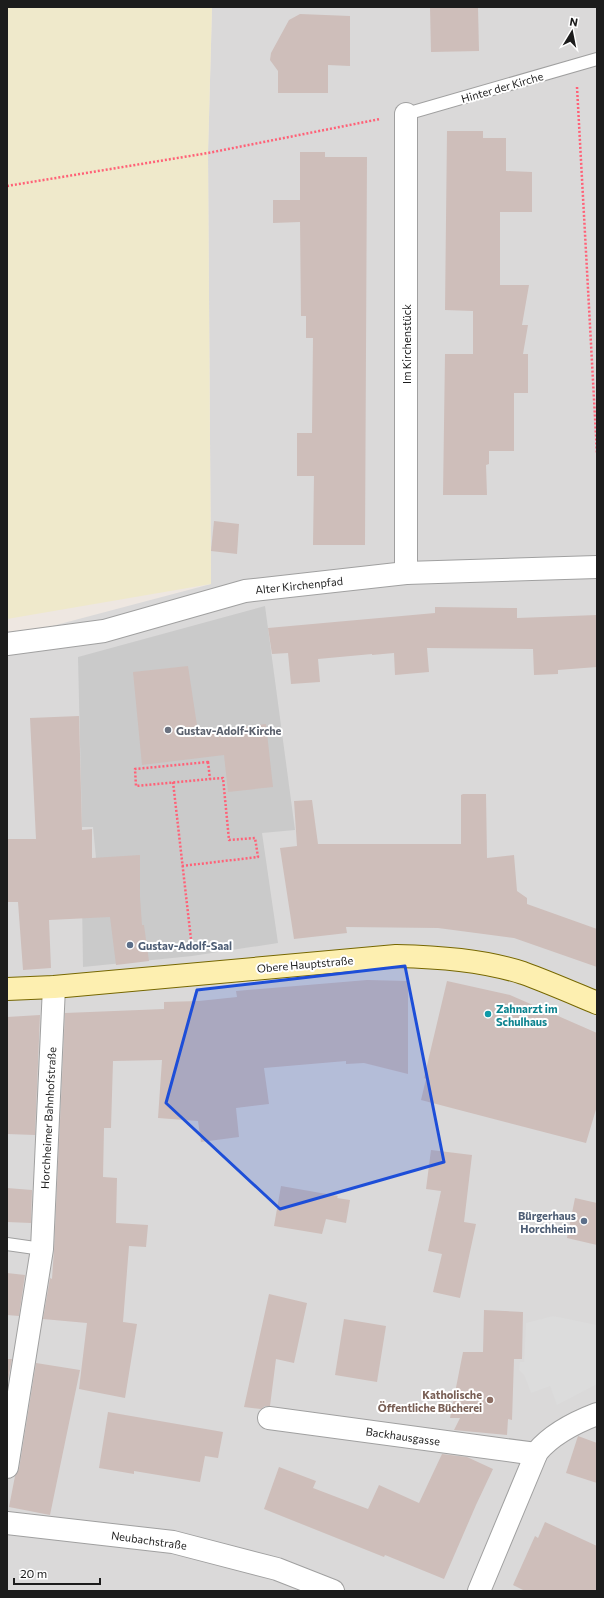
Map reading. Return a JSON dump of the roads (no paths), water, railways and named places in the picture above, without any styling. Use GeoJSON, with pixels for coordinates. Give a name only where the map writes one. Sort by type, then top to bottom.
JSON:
{"type":"FeatureCollection","features":[{"type":"Feature","properties":{"kind":"main road","name":"Obere Hauptstraße"},"geometry":{"type":"LineString","coordinates":[[7,989],[54,988],[396,956],[430,957],[493,965],[524,973],[597,1003]]}},
{"type":"Feature","properties":{"kind":"street","name":"Im Kirchenstück"},"geometry":{"type":"LineString","coordinates":[[406,114],[406,573]]}},
{"type":"Feature","properties":{"kind":"street","name":"Alter Kirchenpfad"},"geometry":{"type":"LineString","coordinates":[[7,644],[104,631],[245,591],[406,573],[597,567]]}},
{"type":"Feature","properties":{"kind":"street","name":"Horchheimer Bahnhofstraße"},"geometry":{"type":"LineString","coordinates":[[7,1467],[42,1249],[54,988]]}},
{"type":"Feature","properties":{"kind":"street"},"geometry":{"type":"LineString","coordinates":[[479,1591],[536,1454],[552,1437],[597,1414]]}},
{"type":"Feature","properties":{"kind":"street","name":"Backhausgasse"},"geometry":{"type":"LineString","coordinates":[[269,1418],[536,1454]]}},
{"type":"Feature","properties":{"kind":"street","name":"Neubachstraße"},"geometry":{"type":"LineString","coordinates":[[7,1522],[173,1542],[277,1569],[333,1591]]}},
{"type":"Feature","properties":{"kind":"lane","name":"Hinter der Kirche"},"geometry":{"type":"LineString","coordinates":[[406,114],[597,59]]}},
{"type":"Feature","properties":{"kind":"lane"},"geometry":{"type":"LineString","coordinates":[[7,1244],[42,1249]]}},
{"type":"Feature","properties":{"kind":"place","name":"Gustav-Adolf-Kirche"},"geometry":{"type":"Point","coordinates":[168,730]}},
{"type":"Feature","properties":{"kind":"place","name":"Gustav-Adolf-Saal"},"geometry":{"type":"Point","coordinates":[130,945]}},
{"type":"Feature","properties":{"kind":"place","name":"Zahnarzt im Schulhaus"},"geometry":{"type":"Point","coordinates":[488,1014]}},
{"type":"Feature","properties":{"kind":"place","name":"Bürgerhaus Horchheim"},"geometry":{"type":"Point","coordinates":[584,1221]}},
{"type":"Feature","properties":{"kind":"place","name":"Katholische Öffentliche Bücherei"},"geometry":{"type":"Point","coordinates":[490,1400]}}]}
